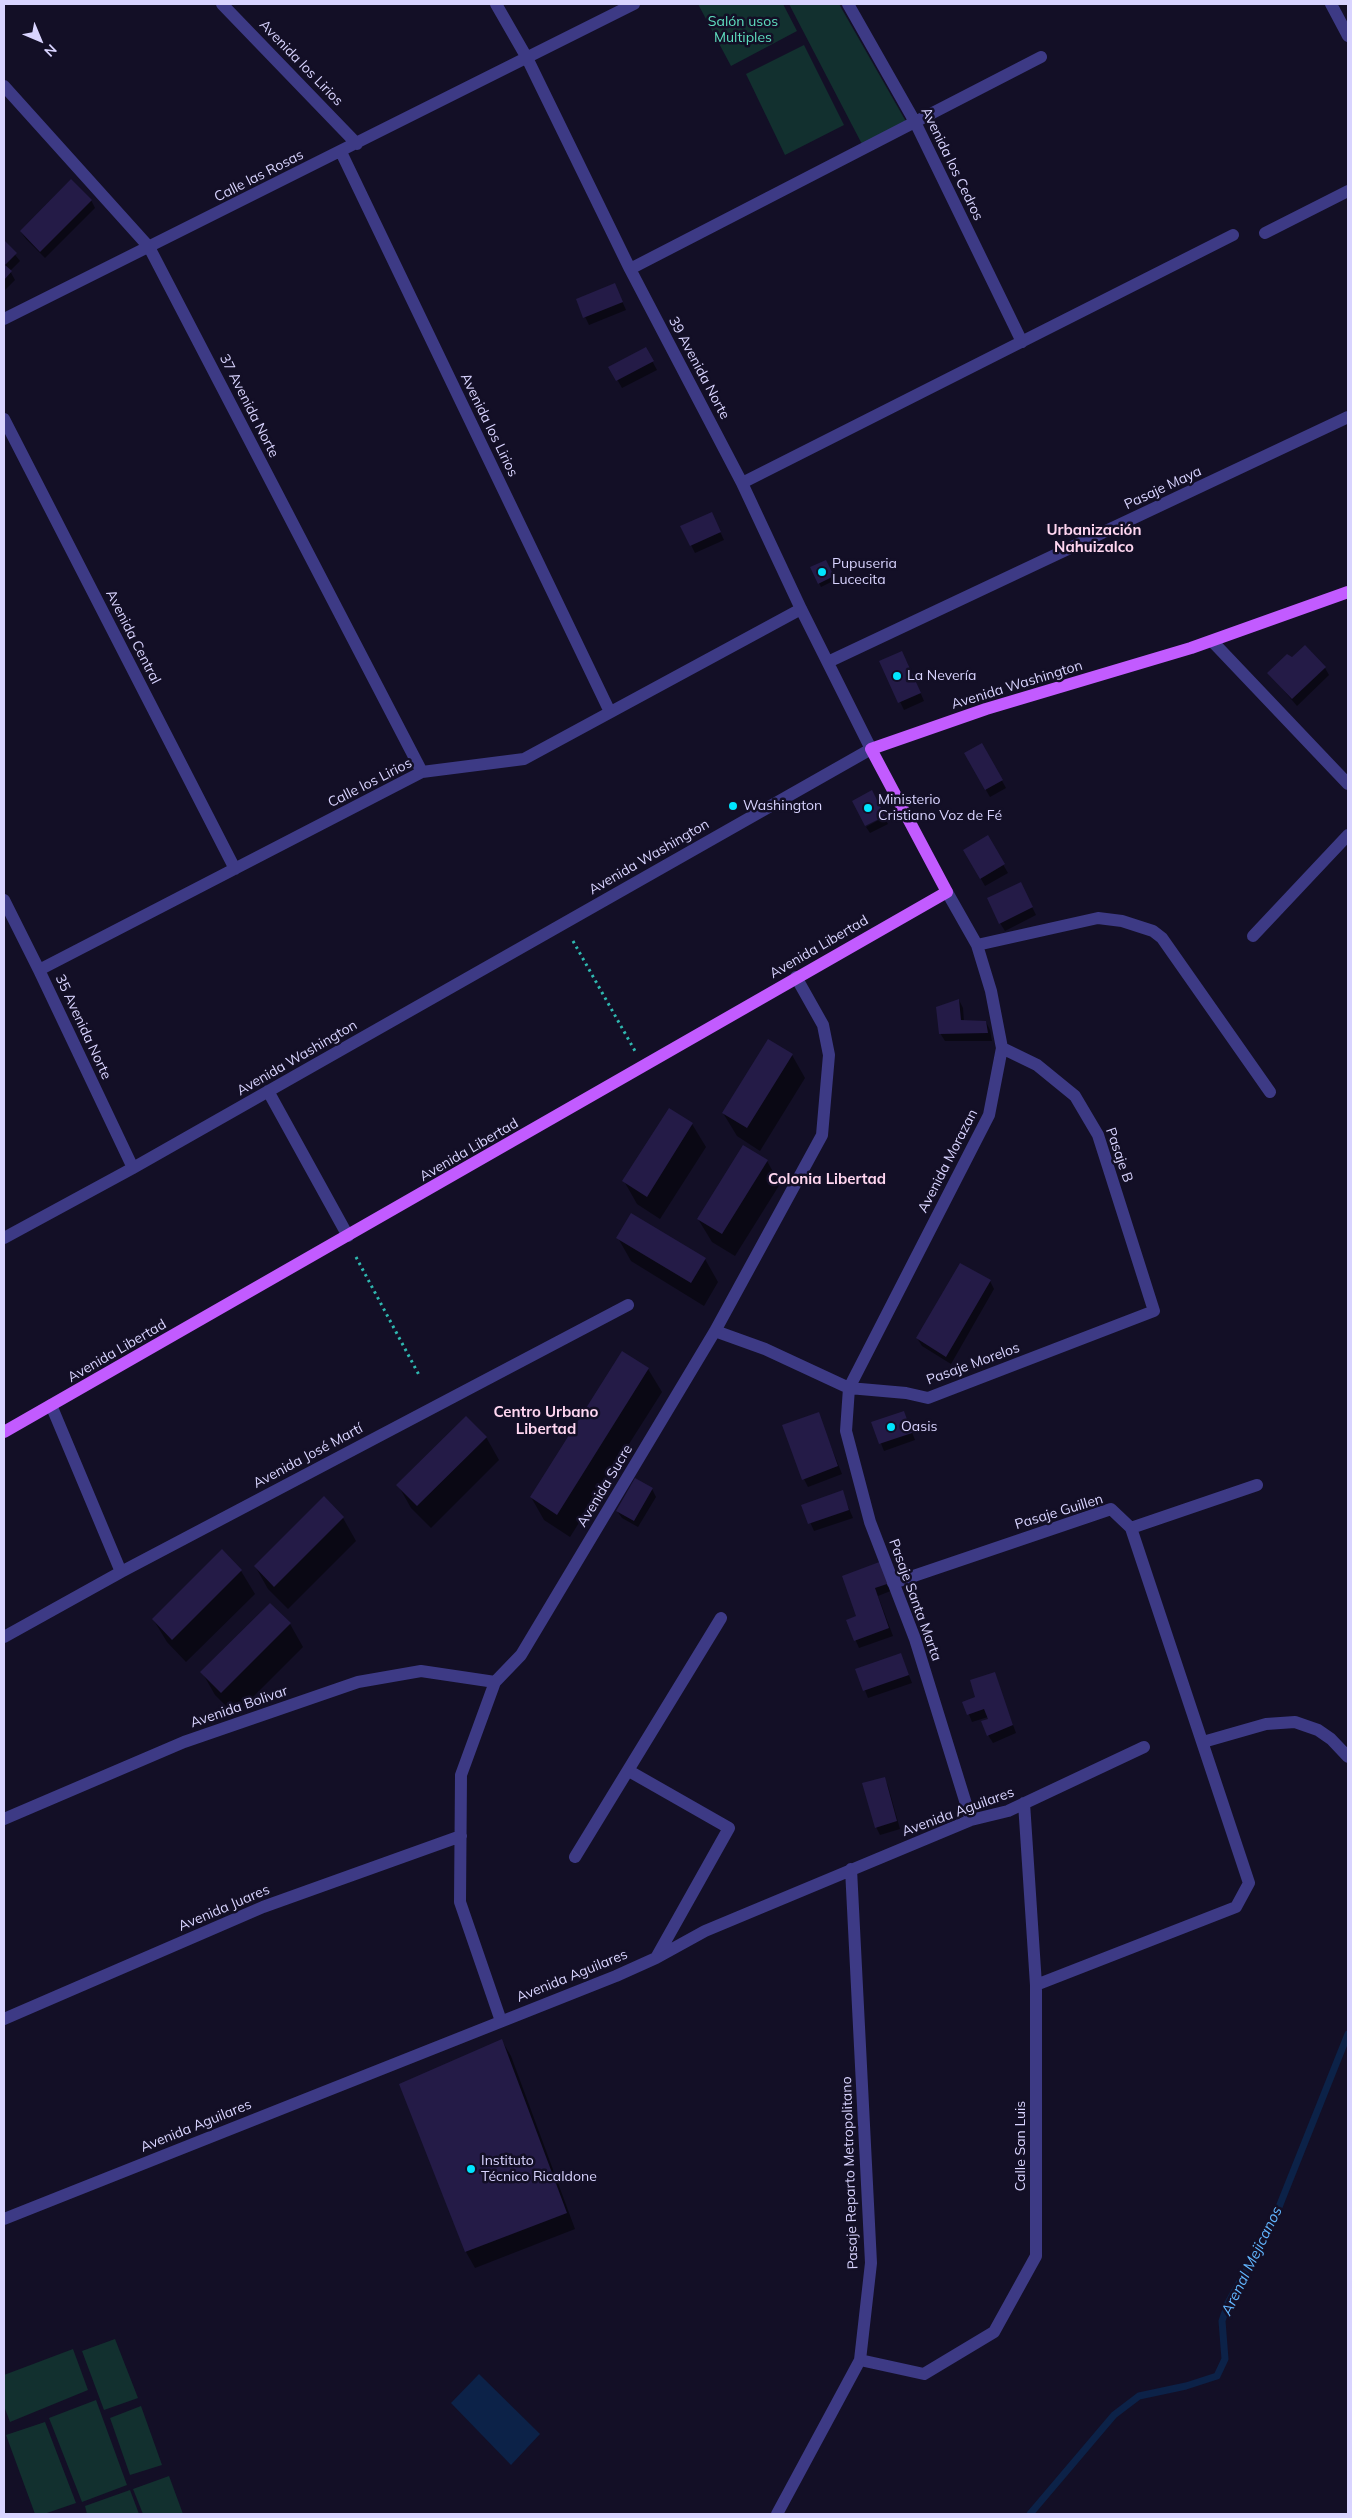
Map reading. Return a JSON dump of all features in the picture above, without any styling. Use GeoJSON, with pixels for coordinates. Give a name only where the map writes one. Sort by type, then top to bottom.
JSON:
{"type":"FeatureCollection","features":[{"type":"Feature","properties":{"kind":"main road","name":"Avenida Washington"},"geometry":{"type":"LineString","coordinates":[[871,748],[986,709],[1212,642],[1348,592]]}},
{"type":"Feature","properties":{"kind":"main road","name":"Avenida Morazan"},"geometry":{"type":"LineString","coordinates":[[871,748],[948,892]]}},
{"type":"Feature","properties":{"kind":"main road","name":"Avenida Libertad"},"geometry":{"type":"LineString","coordinates":[[4,1432],[948,892]]}},
{"type":"Feature","properties":{"kind":"street","name":"Avenida los Lirios"},"geometry":{"type":"LineString","coordinates":[[222,4],[357,144]]}},
{"type":"Feature","properties":{"kind":"street","name":"39 Avenida Norte"},"geometry":{"type":"LineString","coordinates":[[496,4],[527,58],[630,269],[742,483],[801,609],[871,748]]}},
{"type":"Feature","properties":{"kind":"street","name":"Calle las Rosas"},"geometry":{"type":"LineString","coordinates":[[4,319],[634,4]]}},
{"type":"Feature","properties":{"kind":"street","name":"Avenida los Cedros"},"geometry":{"type":"LineString","coordinates":[[848,4],[915,122],[1022,342]]}},
{"type":"Feature","properties":{"kind":"street"},"geometry":{"type":"LineString","coordinates":[[1331,4],[1348,36]]}},
{"type":"Feature","properties":{"kind":"street"},"geometry":{"type":"LineString","coordinates":[[630,269],[1040,57]]}},
{"type":"Feature","properties":{"kind":"street","name":"37 Avenida Norte"},"geometry":{"type":"LineString","coordinates":[[4,86],[149,247],[422,772]]}},
{"type":"Feature","properties":{"kind":"street","name":"Avenida los Lirios"},"geometry":{"type":"LineString","coordinates":[[340,152],[610,712]]}},
{"type":"Feature","properties":{"kind":"street"},"geometry":{"type":"LineString","coordinates":[[1265,233],[1348,191]]}},
{"type":"Feature","properties":{"kind":"street"},"geometry":{"type":"LineString","coordinates":[[742,483],[1233,235]]}},
{"type":"Feature","properties":{"kind":"street","name":"Pasaje Maya"},"geometry":{"type":"LineString","coordinates":[[828,662],[1348,417]]}},
{"type":"Feature","properties":{"kind":"street","name":"Avenida Central"},"geometry":{"type":"LineString","coordinates":[[4,420],[235,869]]}},
{"type":"Feature","properties":{"kind":"street","name":"Calle los Lirios"},"geometry":{"type":"LineString","coordinates":[[40,970],[422,772],[524,759],[801,609]]}},
{"type":"Feature","properties":{"kind":"street"},"geometry":{"type":"LineString","coordinates":[[1212,642],[1348,784]]}},
{"type":"Feature","properties":{"kind":"street","name":"Avenida Washington"},"geometry":{"type":"LineString","coordinates":[[4,1238],[132,1168],[871,748]]}},
{"type":"Feature","properties":{"kind":"street"},"geometry":{"type":"LineString","coordinates":[[1253,936],[1348,835]]}},
{"type":"Feature","properties":{"kind":"street","name":"Avenida Morazan"},"geometry":{"type":"LineString","coordinates":[[849,1388],[989,1115],[1002,1048],[991,990],[977,946],[948,892]]}},
{"type":"Feature","properties":{"kind":"street","name":"35 Avenida Norte"},"geometry":{"type":"LineString","coordinates":[[4,900],[40,970],[132,1168]]}},
{"type":"Feature","properties":{"kind":"street"},"geometry":{"type":"LineString","coordinates":[[977,946],[1098,918],[1137,924],[1153,930],[1162,938],[1270,1092]]}},
{"type":"Feature","properties":{"kind":"street","name":"Avenida Sucre"},"geometry":{"type":"LineString","coordinates":[[501,2021],[460,1902],[461,1775],[495,1682],[520,1655],[716,1330],[822,1135],[829,1055],[823,1025],[796,978]]}},
{"type":"Feature","properties":{"kind":"street","name":"Pasaje B"},"geometry":{"type":"LineString","coordinates":[[1002,1048],[1037,1065],[1075,1096],[1098,1135],[1154,1311]]}},
{"type":"Feature","properties":{"kind":"street"},"geometry":{"type":"LineString","coordinates":[[268,1091],[348,1236]]}},
{"type":"Feature","properties":{"kind":"street","name":"Avenida José Martí"},"geometry":{"type":"LineString","coordinates":[[4,1637],[121,1572],[628,1305]]}},
{"type":"Feature","properties":{"kind":"street","name":"Pasaje Morelos"},"geometry":{"type":"LineString","coordinates":[[716,1330],[765,1348],[849,1388],[906,1393],[928,1398],[1154,1311]]}},
{"type":"Feature","properties":{"kind":"street","name":"Pasaje Santa Marta"},"geometry":{"type":"LineString","coordinates":[[849,1388],[846,1431],[870,1522],[915,1639],[971,1820]]}},
{"type":"Feature","properties":{"kind":"street"},"geometry":{"type":"LineString","coordinates":[[51,1405],[121,1572]]}},
{"type":"Feature","properties":{"kind":"street"},"geometry":{"type":"LineString","coordinates":[[1036,1985],[1236,1908],[1249,1883],[1131,1528],[1257,1485]]}},
{"type":"Feature","properties":{"kind":"street","name":"Pasaje Guillen"},"geometry":{"type":"LineString","coordinates":[[893,1583],[1111,1509],[1131,1528]]}},
{"type":"Feature","properties":{"kind":"street"},"geometry":{"type":"LineString","coordinates":[[575,1858],[721,1618]]}},
{"type":"Feature","properties":{"kind":"street","name":"Avenida Bolivar"},"geometry":{"type":"LineString","coordinates":[[4,1819],[184,1742],[358,1682],[421,1671],[495,1682]]}},
{"type":"Feature","properties":{"kind":"street"},"geometry":{"type":"LineString","coordinates":[[1203,1742],[1266,1724],[1295,1722],[1318,1730],[1331,1739],[1348,1757]]}},
{"type":"Feature","properties":{"kind":"street","name":"Avenida Aguilares"},"geometry":{"type":"LineString","coordinates":[[4,2218],[656,1958],[705,1931],[971,1820],[1008,1811],[1144,1747]]}},
{"type":"Feature","properties":{"kind":"street"},"geometry":{"type":"LineString","coordinates":[[629,1771],[729,1828],[656,1958]]}},
{"type":"Feature","properties":{"kind":"street","name":"Calle San Luis"},"geometry":{"type":"LineString","coordinates":[[860,2360],[924,2374],[994,2332],[1036,2256],[1036,1985],[1024,1803]]}},
{"type":"Feature","properties":{"kind":"street","name":"Avenida Juares"},"geometry":{"type":"LineString","coordinates":[[4,2019],[263,1907],[461,1836]]}},
{"type":"Feature","properties":{"kind":"street","name":"Pasaje Reparto Metropolitano"},"geometry":{"type":"LineString","coordinates":[[776,2514],[860,2360],[871,2263],[851,1869]]}},
{"type":"Feature","properties":{"kind":"path"},"geometry":{"type":"LineString","coordinates":[[574,941],[635,1052]]}},
{"type":"Feature","properties":{"kind":"path"},"geometry":{"type":"LineString","coordinates":[[356,1257],[419,1375]]}},
{"type":"Feature","properties":{"kind":"green space","name":"Salón usos Multiples"},"geometry":{"type":"Polygon","coordinates":[[[698,4],[783,4],[797,31],[731,66],[698,4]]]}},
{"type":"Feature","properties":{"kind":"green space"},"geometry":{"type":"Polygon","coordinates":[[[789,4],[839,4],[908,125],[864,148],[789,4]]]}},
{"type":"Feature","properties":{"kind":"green space"},"geometry":{"type":"Polygon","coordinates":[[[804,45],[844,125],[785,155],[746,74],[804,45]]]}},
{"type":"Feature","properties":{"kind":"green space"},"geometry":{"type":"Polygon","coordinates":[[[115,2339],[138,2398],[104,2410],[82,2351],[115,2339]]]}},
{"type":"Feature","properties":{"kind":"green space"},"geometry":{"type":"Polygon","coordinates":[[[73,2349],[88,2390],[10,2422],[4,2406],[4,2375],[73,2349]]]}},
{"type":"Feature","properties":{"kind":"green space"},"geometry":{"type":"Polygon","coordinates":[[[96,2400],[127,2485],[82,2502],[49,2418],[96,2400]]]}},
{"type":"Feature","properties":{"kind":"green space"},"geometry":{"type":"Polygon","coordinates":[[[141,2406],[162,2465],[130,2475],[110,2418],[141,2406]]]}},
{"type":"Feature","properties":{"kind":"green space"},"geometry":{"type":"Polygon","coordinates":[[[45,2422],[76,2503],[44,2514],[35,2514],[6,2435],[45,2422]]]}},
{"type":"Feature","properties":{"kind":"green space"},"geometry":{"type":"Polygon","coordinates":[[[169,2476],[183,2514],[143,2514],[133,2489],[169,2476]]]}},
{"type":"Feature","properties":{"kind":"green space"},"geometry":{"type":"Polygon","coordinates":[[[130,2490],[139,2514],[87,2514],[85,2506],[130,2490]]]}},
{"type":"Feature","properties":{"kind":"water"},"geometry":{"type":"Polygon","coordinates":[[[479,2374],[540,2434],[511,2465],[451,2403],[479,2374]]]}},
{"type":"Feature","properties":{"kind":"building"},"geometry":{"type":"Polygon","coordinates":[[[71,179],[92,200],[40,252],[20,231],[71,179]]]}},
{"type":"Feature","properties":{"kind":"building"},"geometry":{"type":"Polygon","coordinates":[[[4,240],[17,253],[5,265],[12,271],[4,280],[4,240]]]}},
{"type":"Feature","properties":{"kind":"building"},"geometry":{"type":"Polygon","coordinates":[[[615,283],[623,302],[583,318],[576,299],[615,283]]]}},
{"type":"Feature","properties":{"kind":"building"},"geometry":{"type":"Polygon","coordinates":[[[646,347],[654,361],[616,381],[608,367],[646,347]]]}},
{"type":"Feature","properties":{"kind":"building"},"geometry":{"type":"Polygon","coordinates":[[[712,512],[721,532],[690,546],[680,526],[712,512]]]}},
{"type":"Feature","properties":{"kind":"building","name":"Pupuseria Lucecita"},"geometry":{"type":"Polygon","coordinates":[[[826,560],[834,576],[818,584],[810,567],[826,560]]]}},
{"type":"Feature","properties":{"kind":"building"},"geometry":{"type":"Polygon","coordinates":[[[1305,645],[1326,667],[1292,699],[1267,673],[1287,654],[1292,657],[1305,645]]]}},
{"type":"Feature","properties":{"kind":"building"},"geometry":{"type":"Polygon","coordinates":[[[902,651],[921,693],[898,703],[879,661],[902,651]]]}},
{"type":"Feature","properties":{"kind":"building"},"geometry":{"type":"Polygon","coordinates":[[[982,743],[1003,780],[985,790],[964,753],[982,743]]]}},
{"type":"Feature","properties":{"kind":"building","name":"Ministerio Cristiano Voz de Fé"},"geometry":{"type":"Polygon","coordinates":[[[872,790],[885,816],[865,826],[852,801],[872,790]]]}},
{"type":"Feature","properties":{"kind":"building"},"geometry":{"type":"Polygon","coordinates":[[[988,835],[1005,864],[980,879],[963,850],[988,835]]]}},
{"type":"Feature","properties":{"kind":"building"},"geometry":{"type":"Polygon","coordinates":[[[1021,882],[1033,907],[999,924],[987,898],[1021,882]]]}},
{"type":"Feature","properties":{"kind":"building"},"geometry":{"type":"Polygon","coordinates":[[[959,999],[961,1020],[986,1021],[988,1033],[939,1034],[936,1007],[959,999]]]}},
{"type":"Feature","properties":{"kind":"building"},"geometry":{"type":"Polygon","coordinates":[[[768,1039],[793,1054],[747,1128],[722,1113],[768,1039]]]}},
{"type":"Feature","properties":{"kind":"building"},"geometry":{"type":"Polygon","coordinates":[[[669,1108],[693,1123],[647,1197],[622,1181],[669,1108]]]}},
{"type":"Feature","properties":{"kind":"building"},"geometry":{"type":"Polygon","coordinates":[[[743,1145],[768,1160],[722,1234],[697,1219],[743,1145]]]}},
{"type":"Feature","properties":{"kind":"building"},"geometry":{"type":"Polygon","coordinates":[[[631,1213],[706,1258],[691,1283],[616,1238],[631,1213]]]}},
{"type":"Feature","properties":{"kind":"building"},"geometry":{"type":"Polygon","coordinates":[[[960,1263],[991,1280],[946,1357],[916,1338],[960,1263]]]}},
{"type":"Feature","properties":{"kind":"building"},"geometry":{"type":"Polygon","coordinates":[[[622,1351],[649,1368],[557,1515],[530,1497],[622,1351]]]}},
{"type":"Feature","properties":{"kind":"building","name":"Oasis"},"geometry":{"type":"Polygon","coordinates":[[[904,1411],[912,1433],[879,1444],[871,1422],[904,1411]]]}},
{"type":"Feature","properties":{"kind":"building"},"geometry":{"type":"Polygon","coordinates":[[[819,1412],[838,1466],[802,1480],[782,1425],[819,1412]]]}},
{"type":"Feature","properties":{"kind":"building"},"geometry":{"type":"Polygon","coordinates":[[[466,1416],[487,1437],[417,1506],[396,1485],[466,1416]]]}},
{"type":"Feature","properties":{"kind":"building"},"geometry":{"type":"Polygon","coordinates":[[[635,1478],[653,1488],[634,1521],[616,1511],[635,1478]]]}},
{"type":"Feature","properties":{"kind":"building"},"geometry":{"type":"Polygon","coordinates":[[[843,1490],[849,1510],[808,1524],[801,1505],[843,1490]]]}},
{"type":"Feature","properties":{"kind":"building"},"geometry":{"type":"Polygon","coordinates":[[[324,1496],[344,1517],[274,1587],[254,1566],[324,1496]]]}},
{"type":"Feature","properties":{"kind":"building"},"geometry":{"type":"Polygon","coordinates":[[[222,1549],[242,1570],[172,1640],[152,1619],[222,1549]]]}},
{"type":"Feature","properties":{"kind":"building"},"geometry":{"type":"Polygon","coordinates":[[[882,1561],[890,1583],[875,1588],[889,1628],[854,1641],[846,1620],[856,1616],[842,1576],[882,1561]]]}},
{"type":"Feature","properties":{"kind":"building"},"geometry":{"type":"Polygon","coordinates":[[[270,1603],[291,1623],[221,1693],[200,1672],[270,1603]]]}},
{"type":"Feature","properties":{"kind":"building"},"geometry":{"type":"Polygon","coordinates":[[[901,1653],[909,1675],[863,1691],[855,1669],[901,1653]]]}},
{"type":"Feature","properties":{"kind":"building"},"geometry":{"type":"Polygon","coordinates":[[[995,1672],[1013,1725],[987,1736],[981,1721],[988,1719],[984,1709],[967,1715],[962,1702],[975,1697],[970,1680],[995,1672]]]}},
{"type":"Feature","properties":{"kind":"building"},"geometry":{"type":"Polygon","coordinates":[[[885,1777],[897,1821],[875,1828],[862,1783],[885,1777]]]}},
{"type":"Feature","properties":{"kind":"building"},"geometry":{"type":"Polygon","coordinates":[[[502,2039],[567,2213],[465,2252],[399,2084],[502,2039]]]}},
{"type":"Feature","properties":{"kind":"waterway","name":"Arenal Mejicanos"},"geometry":{"type":"LineString","coordinates":[[1030,2514],[1114,2415],[1139,2396],[1186,2386],[1217,2376],[1225,2359],[1222,2321],[1228,2303],[1273,2222],[1348,2034]]}},
{"type":"Feature","properties":{"kind":"place","name":"Pupuseria Lucecita"},"geometry":{"type":"Point","coordinates":[822,572]}},
{"type":"Feature","properties":{"kind":"place","name":"La Nevería"},"geometry":{"type":"Point","coordinates":[897,676]}},
{"type":"Feature","properties":{"kind":"place","name":"Washington"},"geometry":{"type":"Point","coordinates":[733,806]}},
{"type":"Feature","properties":{"kind":"place","name":"Ministerio Cristiano Voz de Fé"},"geometry":{"type":"Point","coordinates":[868,808]}},
{"type":"Feature","properties":{"kind":"place","name":"Oasis"},"geometry":{"type":"Point","coordinates":[891,1427]}},
{"type":"Feature","properties":{"kind":"place","name":"Instituto Técnico Ricaldone"},"geometry":{"type":"Point","coordinates":[471,2169]}},
{"type":"Feature","properties":{"kind":"district","name":"Urbanización Nahuizalco"},"geometry":{"type":"Point","coordinates":[1094,538]}},
{"type":"Feature","properties":{"kind":"district","name":"Colonia Libertad"},"geometry":{"type":"Point","coordinates":[827,1179]}},
{"type":"Feature","properties":{"kind":"district","name":"Centro Urbano Libertad"},"geometry":{"type":"Point","coordinates":[546,1420]}}]}
